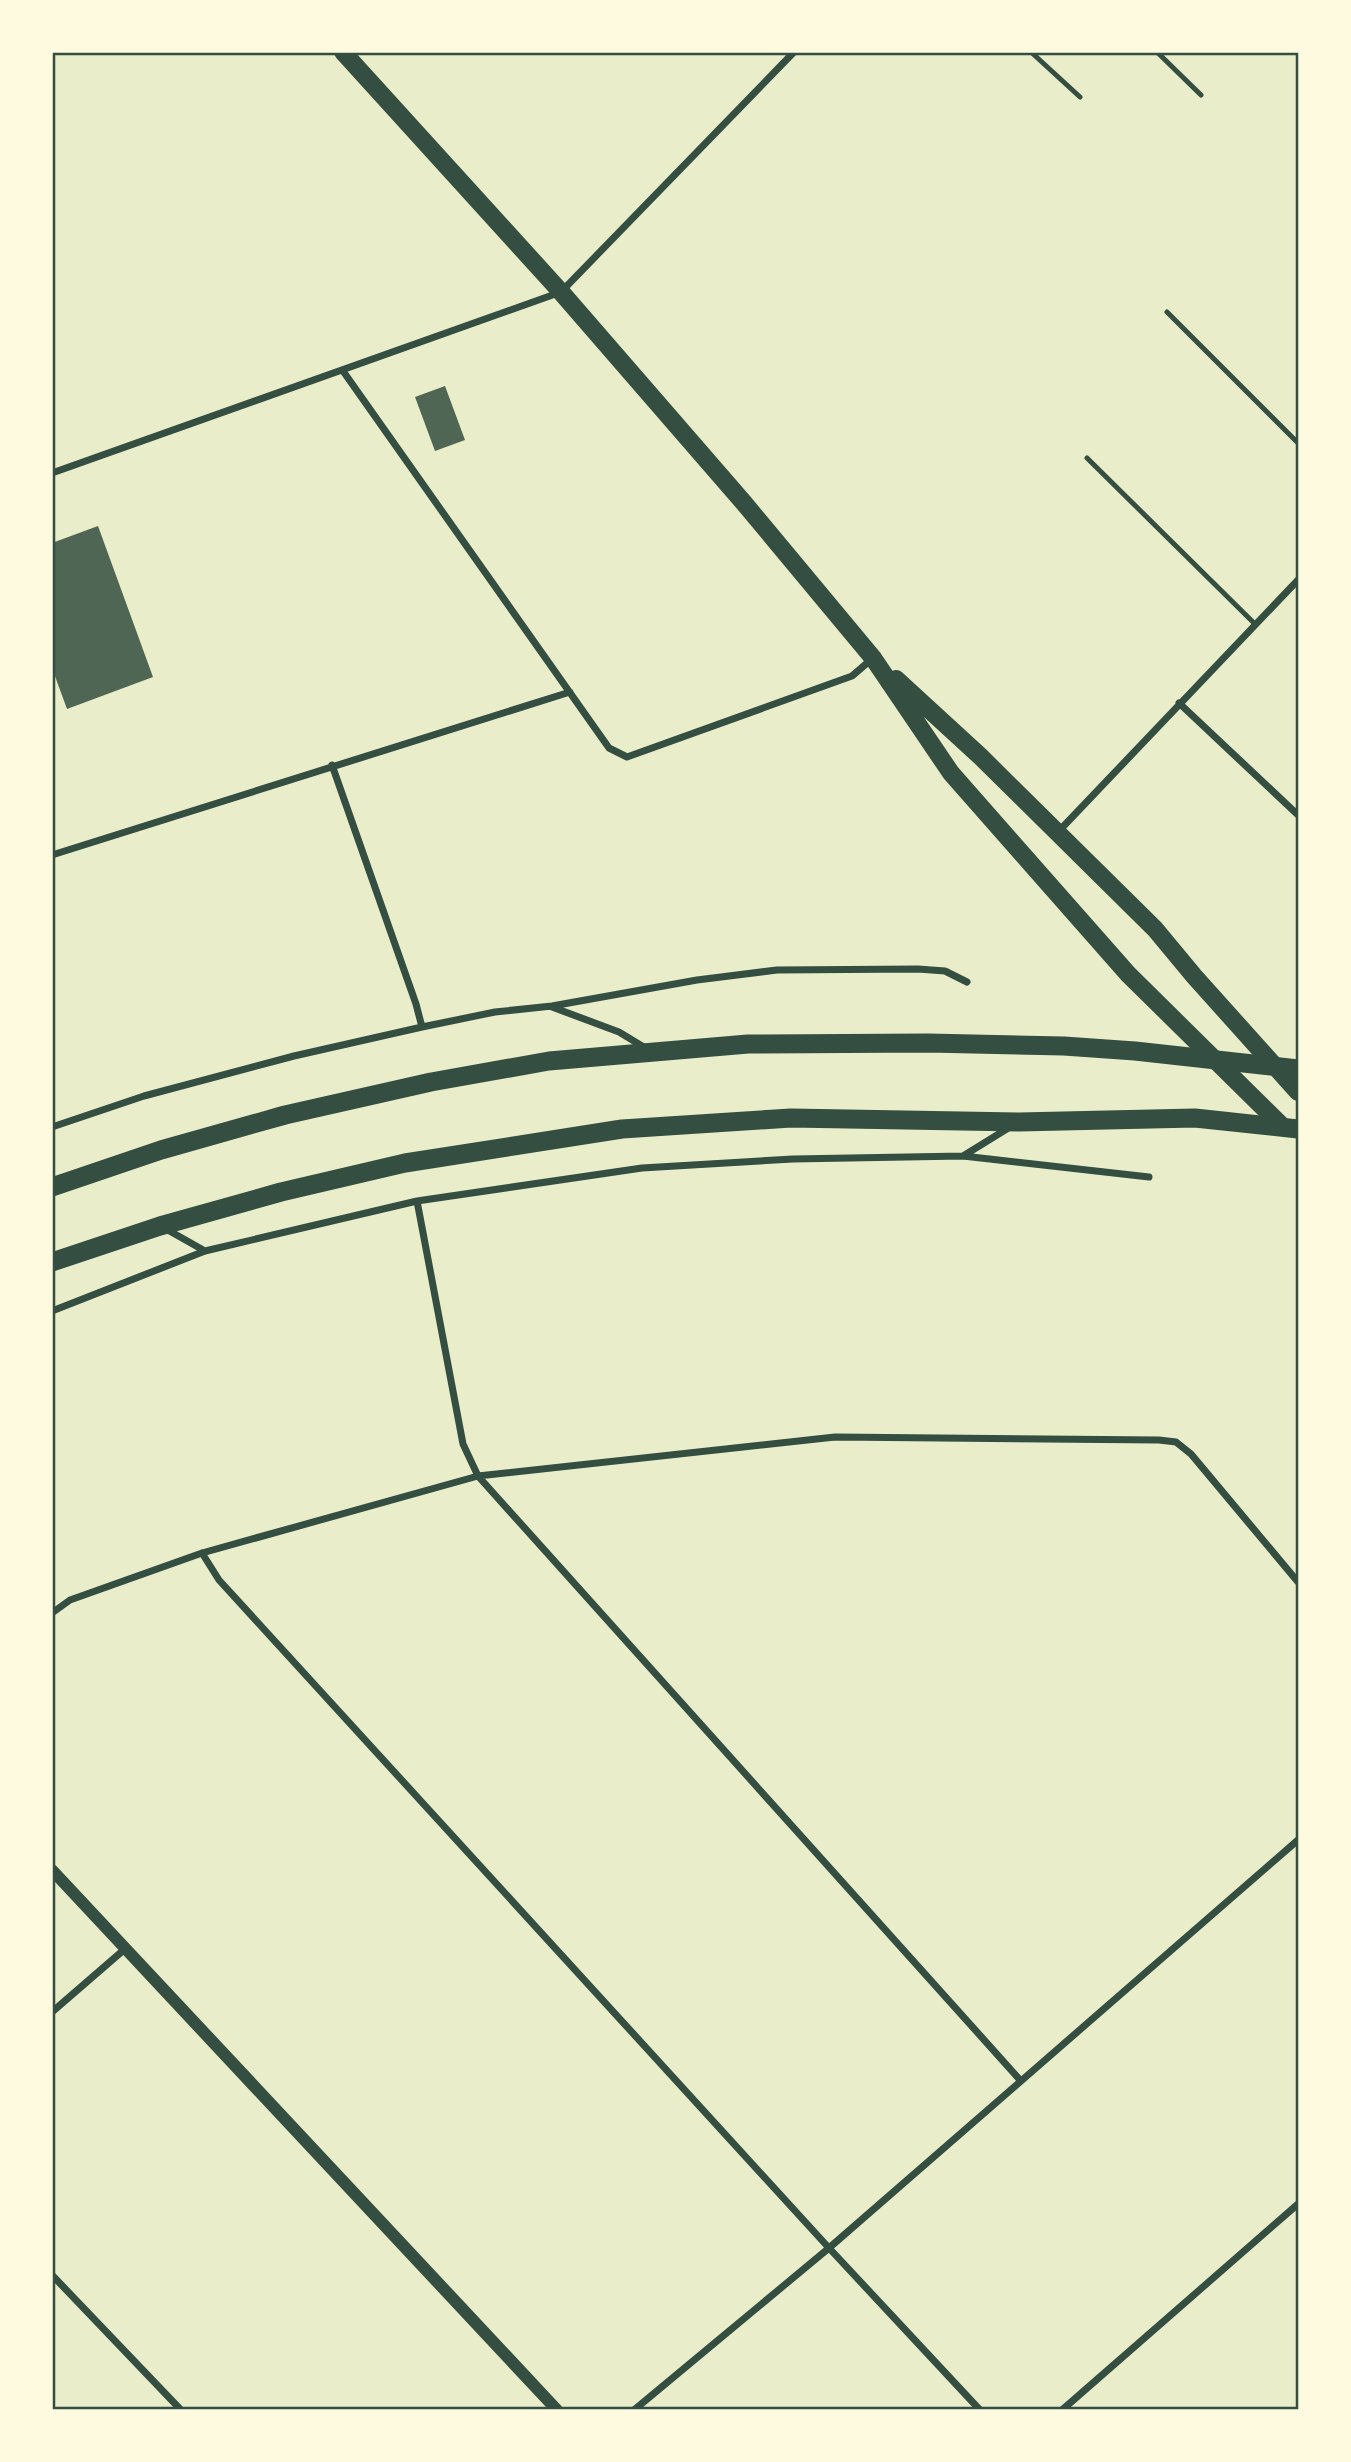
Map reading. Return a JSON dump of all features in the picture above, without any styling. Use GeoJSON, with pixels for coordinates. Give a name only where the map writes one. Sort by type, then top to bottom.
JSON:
{"type":"FeatureCollection","features":[{"type":"Feature","properties":{"kind":"highway"},"geometry":{"type":"LineString","coordinates":[[52,1187],[161,1150],[260,1122],[431,1082],[548,1061],[651,1051],[748,1044],[928,1043],[1064,1046],[1298,1069]]}},
{"type":"Feature","properties":{"kind":"highway"},"geometry":{"type":"LineString","coordinates":[[52,1262],[160,1226],[281,1192],[405,1163],[622,1129],[791,1118],[1019,1122],[1195,1118],[1291,1128]]}},
{"type":"Feature","properties":{"kind":"main road"},"geometry":{"type":"LineString","coordinates":[[343,52],[561,292],[744,503],[873,658],[951,773],[1128,974],[1212,1059],[1291,1128]]}},
{"type":"Feature","properties":{"kind":"main road"},"geometry":{"type":"LineString","coordinates":[[873,658],[981,757],[1155,929],[1298,1093]]}},
{"type":"Feature","properties":{"kind":"street"},"geometry":{"type":"LineString","coordinates":[[52,473],[561,292],[794,52]]}},
{"type":"Feature","properties":{"kind":"street"},"geometry":{"type":"LineString","coordinates":[[343,371],[609,748],[627,757],[852,677],[873,658]]}},
{"type":"Feature","properties":{"kind":"street"},"geometry":{"type":"LineString","coordinates":[[1058,833],[1180,703],[1297,586]]}},
{"type":"Feature","properties":{"kind":"street"},"geometry":{"type":"LineString","coordinates":[[52,855],[570,692]]}},
{"type":"Feature","properties":{"kind":"street"},"geometry":{"type":"LineString","coordinates":[[1180,703],[1298,815]]}},
{"type":"Feature","properties":{"kind":"street"},"geometry":{"type":"LineString","coordinates":[[332,765],[422,1027]]}},
{"type":"Feature","properties":{"kind":"street"},"geometry":{"type":"LineString","coordinates":[[52,1127],[145,1096],[294,1056],[495,1012],[552,1006],[697,980],[777,970],[918,969],[945,971],[967,982]]}},
{"type":"Feature","properties":{"kind":"street"},"geometry":{"type":"LineString","coordinates":[[552,1006],[620,1032],[651,1051]]}},
{"type":"Feature","properties":{"kind":"street"},"geometry":{"type":"LineString","coordinates":[[963,1156],[1019,1122]]}},
{"type":"Feature","properties":{"kind":"street"},"geometry":{"type":"LineString","coordinates":[[52,1311],[205,1251],[417,1201],[642,1168],[793,1159],[963,1156],[1149,1177]]}},
{"type":"Feature","properties":{"kind":"street"},"geometry":{"type":"LineString","coordinates":[[417,1201],[463,1444],[478,1476],[1021,2081]]}},
{"type":"Feature","properties":{"kind":"street"},"geometry":{"type":"LineString","coordinates":[[160,1226],[205,1251]]}},
{"type":"Feature","properties":{"kind":"street"},"geometry":{"type":"LineString","coordinates":[[52,1613],[70,1600],[202,1553],[478,1476],[835,1437],[1176,1442],[1191,1454],[1298,1582]]}},
{"type":"Feature","properties":{"kind":"street"},"geometry":{"type":"LineString","coordinates":[[202,1553],[229,1591],[980,2410]]}},
{"type":"Feature","properties":{"kind":"street"},"geometry":{"type":"LineString","coordinates":[[634,2410],[829,2248],[1298,1840]]}},
{"type":"Feature","properties":{"kind":"street"},"geometry":{"type":"LineString","coordinates":[[52,1870],[127,1947],[557,2410]]}},
{"type":"Feature","properties":{"kind":"street"},"geometry":{"type":"LineString","coordinates":[[52,2012],[127,1947]]}},
{"type":"Feature","properties":{"kind":"street"},"geometry":{"type":"LineString","coordinates":[[1062,2410],[1298,2204]]}},
{"type":"Feature","properties":{"kind":"street"},"geometry":{"type":"LineString","coordinates":[[52,2275],[181,2410]]}},
{"type":"Feature","properties":{"kind":"lane"},"geometry":{"type":"LineString","coordinates":[[1031,52],[1080,97]]}},
{"type":"Feature","properties":{"kind":"lane"},"geometry":{"type":"LineString","coordinates":[[1157,52],[1201,94]]}},
{"type":"Feature","properties":{"kind":"lane"},"geometry":{"type":"LineString","coordinates":[[1167,312],[1298,443]]}},
{"type":"Feature","properties":{"kind":"lane"},"geometry":{"type":"LineString","coordinates":[[1087,458],[1256,625]]}},
{"type":"Feature","properties":{"kind":"building"},"geometry":{"type":"Polygon","coordinates":[[[445,386],[465,440],[435,451],[415,397],[445,386]]]}},
{"type":"Feature","properties":{"kind":"building"},"geometry":{"type":"Polygon","coordinates":[[[98,526],[153,677],[67,709],[52,668],[52,543],[98,526]]]}}]}
